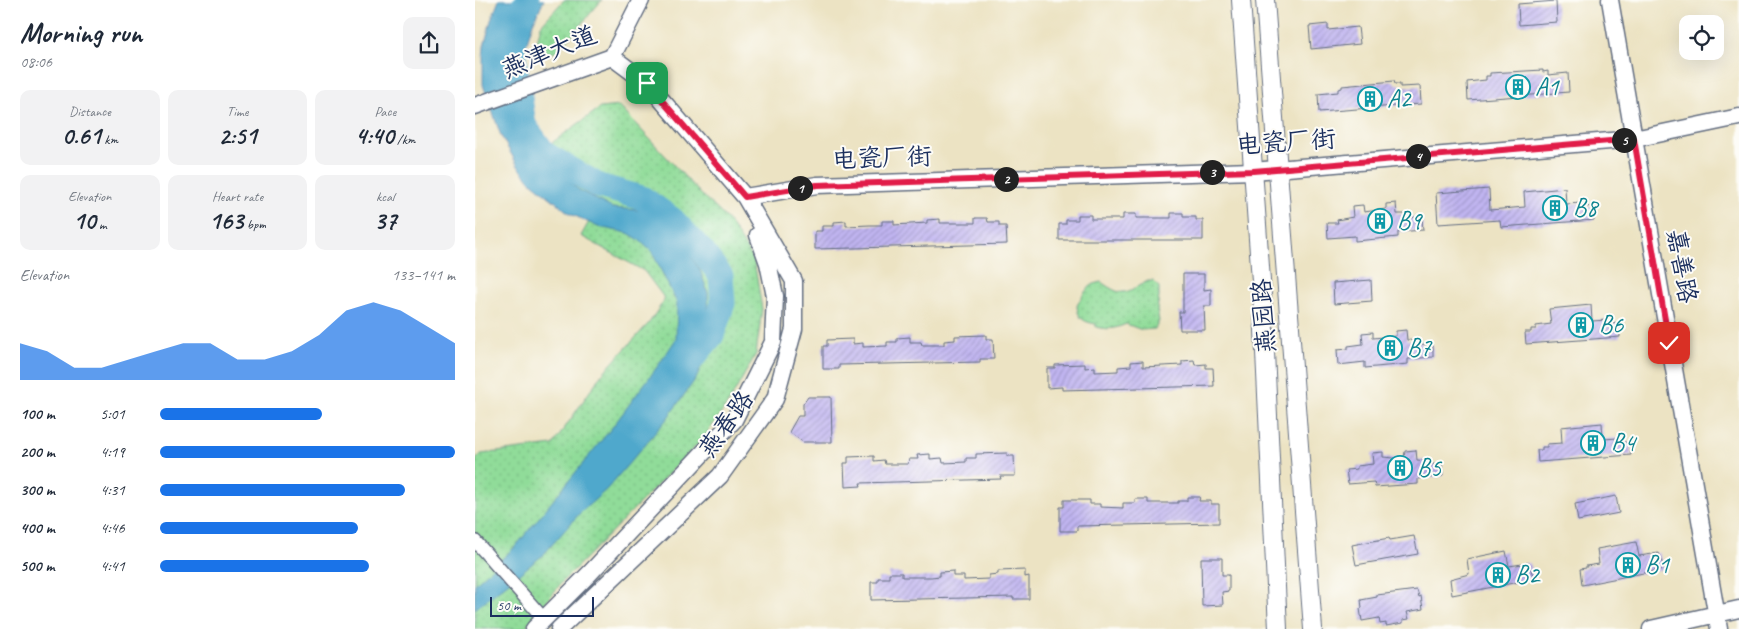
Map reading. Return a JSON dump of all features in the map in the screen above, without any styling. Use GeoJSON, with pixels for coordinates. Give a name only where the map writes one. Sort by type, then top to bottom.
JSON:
{"type":"FeatureCollection","features":[{"type":"Feature","properties":{"kind":"main road","name":"燕园路"},"geometry":{"type":"LineString","coordinates":[[1241,0],[1263,309],[1279,629]]}},
{"type":"Feature","properties":{"kind":"main road","name":"燕园路"},"geometry":{"type":"LineString","coordinates":[[1265,0],[1313,629]]}},
{"type":"Feature","properties":{"kind":"street","name":"燕津大道"},"geometry":{"type":"LineString","coordinates":[[481,105],[612,57],[641,0]]}},
{"type":"Feature","properties":{"kind":"street","name":"嘉善路"},"geometry":{"type":"LineString","coordinates":[[1610,0],[1717,622]]}},
{"type":"Feature","properties":{"kind":"street","name":"燕春路"},"geometry":{"type":"LineString","coordinates":[[559,629],[720,476],[775,399],[794,329],[794,281],[745,197],[647,83],[612,57]]}},
{"type":"Feature","properties":{"kind":"street","name":"电瓷厂街"},"geometry":{"type":"LineString","coordinates":[[745,197],[817,185],[1253,171],[1634,139],[1739,117]]}},
{"type":"Feature","properties":{"kind":"street","name":"燕春路"},"geometry":{"type":"LineString","coordinates":[[539,624],[590,574],[734,420],[753,385],[773,342],[775,296],[768,263],[745,197]]}},
{"type":"Feature","properties":{"kind":"street"},"geometry":{"type":"LineString","coordinates":[[475,541],[539,624]]}},
{"type":"Feature","properties":{"kind":"street"},"geometry":{"type":"LineString","coordinates":[[1651,629],[1717,622],[1739,609]]}},
{"type":"Feature","properties":{"kind":"green space"},"geometry":{"type":"Polygon","coordinates":[[[564,0],[602,0],[558,51],[533,59],[541,25],[564,0]]]}},
{"type":"Feature","properties":{"kind":"green space"},"geometry":{"type":"Polygon","coordinates":[[[619,106],[700,193],[728,220],[754,260],[762,309],[756,354],[729,402],[703,439],[563,581],[524,629],[475,629],[475,461],[481,454],[553,445],[601,375],[649,323],[665,299],[644,271],[581,236],[591,218],[528,160],[600,108],[619,106]]]}},
{"type":"Feature","properties":{"kind":"green space"},"geometry":{"type":"Polygon","coordinates":[[[1148,281],[1153,281],[1159,287],[1157,310],[1159,321],[1155,329],[1142,330],[1126,324],[1118,327],[1100,328],[1096,327],[1096,324],[1085,321],[1080,317],[1077,306],[1083,294],[1093,285],[1101,282],[1115,290],[1124,292],[1148,281]]]}},
{"type":"Feature","properties":{"kind":"water"},"geometry":{"type":"Polygon","coordinates":[[[499,0],[544,0],[533,23],[520,64],[518,84],[520,106],[527,133],[536,151],[548,165],[579,190],[612,208],[638,210],[654,215],[672,229],[700,270],[708,293],[709,347],[697,377],[666,420],[607,489],[580,513],[543,555],[475,609],[475,584],[516,546],[614,425],[676,339],[677,303],[652,252],[638,239],[628,233],[598,227],[569,213],[531,182],[518,166],[501,136],[483,85],[484,46],[499,0]]]}},
{"type":"Feature","properties":{"kind":"building"},"geometry":{"type":"Polygon","coordinates":[[[1556,1],[1557,22],[1519,25],[1518,4],[1556,1]]]}},
{"type":"Feature","properties":{"kind":"building"},"geometry":{"type":"Polygon","coordinates":[[[1328,24],[1328,30],[1358,27],[1360,44],[1311,49],[1309,26],[1328,24]]]}},
{"type":"Feature","properties":{"kind":"building","name":"A1"},"geometry":{"type":"Polygon","coordinates":[[[1543,70],[1543,72],[1548,71],[1548,75],[1568,73],[1569,92],[1468,100],[1467,82],[1486,80],[1486,76],[1490,76],[1490,73],[1543,70]]]}},
{"type":"Feature","properties":{"kind":"building","name":"A2"},"geometry":{"type":"Polygon","coordinates":[[[1394,81],[1395,84],[1400,84],[1400,87],[1420,86],[1421,104],[1319,112],[1318,94],[1338,92],[1338,89],[1342,88],[1342,86],[1394,81]]]}},
{"type":"Feature","properties":{"kind":"building"},"geometry":{"type":"Polygon","coordinates":[[[1565,188],[1566,204],[1581,203],[1581,206],[1593,207],[1594,220],[1501,227],[1500,220],[1438,224],[1436,193],[1489,189],[1490,210],[1525,207],[1524,192],[1565,188]]]}},
{"type":"Feature","properties":{"kind":"building","name":"B9"},"geometry":{"type":"Polygon","coordinates":[[[1396,203],[1397,214],[1411,214],[1411,217],[1422,218],[1423,230],[1398,232],[1398,237],[1355,241],[1355,236],[1328,238],[1327,223],[1338,223],[1337,220],[1353,217],[1352,206],[1363,205],[1364,212],[1386,209],[1386,204],[1396,203]]]}},
{"type":"Feature","properties":{"kind":"building"},"geometry":{"type":"Polygon","coordinates":[[[1171,213],[1183,213],[1183,217],[1196,217],[1196,220],[1203,220],[1203,240],[1059,240],[1059,224],[1066,224],[1066,220],[1078,220],[1078,215],[1091,215],[1091,219],[1123,219],[1123,214],[1136,214],[1136,218],[1171,218],[1171,213]]]}},
{"type":"Feature","properties":{"kind":"building"},"geometry":{"type":"Polygon","coordinates":[[[975,218],[987,218],[988,222],[999,222],[999,226],[1006,226],[1007,244],[815,249],[815,231],[822,231],[822,226],[834,226],[834,222],[846,221],[846,226],[882,225],[882,221],[894,221],[894,225],[927,223],[927,220],[940,219],[940,223],[975,223],[975,218]]]}},
{"type":"Feature","properties":{"kind":"building"},"geometry":{"type":"Polygon","coordinates":[[[1183,274],[1204,274],[1204,290],[1211,289],[1211,306],[1204,306],[1205,330],[1180,330],[1179,312],[1183,312],[1183,274]]]}},
{"type":"Feature","properties":{"kind":"building"},"geometry":{"type":"Polygon","coordinates":[[[1371,280],[1372,301],[1334,304],[1333,283],[1371,280]]]}},
{"type":"Feature","properties":{"kind":"building","name":"B6"},"geometry":{"type":"Polygon","coordinates":[[[1591,305],[1592,321],[1607,320],[1607,323],[1619,324],[1620,337],[1526,344],[1525,332],[1531,332],[1531,329],[1536,329],[1536,326],[1551,324],[1549,309],[1591,305]]]}},
{"type":"Feature","properties":{"kind":"building","name":"B7"},"geometry":{"type":"Polygon","coordinates":[[[1406,330],[1407,340],[1421,341],[1421,344],[1433,345],[1433,357],[1408,359],[1408,364],[1365,368],[1365,362],[1338,365],[1337,350],[1363,344],[1362,333],[1373,332],[1373,338],[1396,336],[1396,331],[1406,330]]]}},
{"type":"Feature","properties":{"kind":"building"},"geometry":{"type":"Polygon","coordinates":[[[986,335],[986,339],[993,339],[994,359],[980,359],[980,362],[839,365],[839,369],[823,369],[823,346],[827,346],[827,340],[853,339],[853,344],[863,343],[863,347],[887,346],[887,342],[897,342],[897,338],[910,337],[910,342],[921,342],[922,345],[944,345],[944,341],[955,340],[955,336],[986,335]]]}},
{"type":"Feature","properties":{"kind":"building"},"geometry":{"type":"Polygon","coordinates":[[[1194,360],[1195,365],[1206,364],[1206,368],[1213,368],[1214,386],[1062,390],[1062,387],[1047,388],[1047,368],[1055,368],[1055,365],[1085,364],[1085,368],[1095,367],[1095,372],[1118,371],[1118,367],[1131,366],[1131,362],[1143,361],[1143,367],[1182,365],[1182,361],[1194,360]]]}},
{"type":"Feature","properties":{"kind":"building"},"geometry":{"type":"Polygon","coordinates":[[[808,397],[831,397],[832,442],[803,442],[789,432],[798,416],[803,416],[803,404],[808,397]]]}},
{"type":"Feature","properties":{"kind":"building","name":"B4"},"geometry":{"type":"Polygon","coordinates":[[[1602,423],[1603,439],[1618,438],[1618,441],[1630,443],[1631,455],[1538,462],[1537,450],[1547,447],[1547,444],[1562,443],[1561,427],[1602,423]]]}},
{"type":"Feature","properties":{"kind":"building","name":"B5"},"geometry":{"type":"Polygon","coordinates":[[[1416,450],[1417,460],[1431,461],[1431,464],[1442,465],[1443,476],[1418,479],[1418,484],[1375,487],[1374,482],[1348,484],[1346,470],[1357,469],[1357,466],[1373,464],[1372,453],[1383,452],[1383,457],[1404,459],[1405,451],[1416,450]]]}},
{"type":"Feature","properties":{"kind":"building"},"geometry":{"type":"Polygon","coordinates":[[[1007,453],[1007,456],[1014,456],[1015,476],[1000,476],[1001,479],[860,483],[861,486],[845,487],[844,463],[848,463],[848,457],[874,456],[874,461],[884,460],[885,464],[908,464],[909,459],[918,459],[917,455],[930,454],[930,459],[942,458],[943,463],[966,462],[966,458],[976,458],[976,454],[1007,453]]]}},
{"type":"Feature","properties":{"kind":"building"},"geometry":{"type":"Polygon","coordinates":[[[1616,496],[1619,513],[1578,521],[1575,504],[1616,496]]]}},
{"type":"Feature","properties":{"kind":"building"},"geometry":{"type":"Polygon","coordinates":[[[1187,497],[1200,497],[1199,501],[1211,501],[1211,504],[1219,504],[1219,523],[1077,526],[1077,531],[1060,531],[1060,507],[1064,507],[1064,500],[1090,500],[1090,504],[1100,504],[1100,507],[1123,508],[1123,503],[1135,503],[1135,499],[1148,499],[1148,503],[1178,503],[1178,501],[1187,501],[1187,497]]]}},
{"type":"Feature","properties":{"kind":"building"},"geometry":{"type":"Polygon","coordinates":[[[1414,536],[1418,554],[1356,565],[1352,545],[1389,538],[1390,540],[1414,536]]]}},
{"type":"Feature","properties":{"kind":"building","name":"B1"},"geometry":{"type":"Polygon","coordinates":[[[1636,542],[1639,556],[1659,553],[1664,569],[1582,585],[1580,569],[1599,564],[1597,549],[1636,542]]]}},
{"type":"Feature","properties":{"kind":"building","name":"B2"},"geometry":{"type":"Polygon","coordinates":[[[1506,551],[1509,566],[1529,563],[1534,579],[1452,595],[1450,579],[1469,574],[1467,559],[1506,551]]]}},
{"type":"Feature","properties":{"kind":"building"},"geometry":{"type":"Polygon","coordinates":[[[1201,558],[1222,558],[1222,575],[1229,575],[1229,591],[1222,592],[1223,605],[1202,606],[1201,558]]]}},
{"type":"Feature","properties":{"kind":"building"},"geometry":{"type":"Polygon","coordinates":[[[1025,570],[1025,577],[1029,576],[1029,599],[1013,599],[1013,597],[871,600],[871,582],[878,582],[878,578],[889,578],[889,573],[902,573],[902,577],[931,577],[940,576],[940,572],[953,571],[953,576],[964,576],[964,580],[989,579],[989,575],[998,574],[998,571],[1025,570]]]}},
{"type":"Feature","properties":{"kind":"building"},"geometry":{"type":"Polygon","coordinates":[[[1417,590],[1419,597],[1421,596],[1423,609],[1407,612],[1409,619],[1403,620],[1403,623],[1386,626],[1386,623],[1380,624],[1379,618],[1362,621],[1361,600],[1377,597],[1377,595],[1417,590]]]}},
{"type":"Feature","properties":{"kind":"waterway"},"geometry":{"type":"LineString","coordinates":[[527,0],[519,12],[513,48],[524,125],[545,154],[599,186],[642,198],[673,220],[702,251],[721,276],[723,303],[712,335],[687,365]]}},
{"type":"Feature","properties":{"kind":"place","name":"A1"},"geometry":{"type":"Point","coordinates":[1518,87]}},
{"type":"Feature","properties":{"kind":"place","name":"A2"},"geometry":{"type":"Point","coordinates":[1370,99]}},
{"type":"Feature","properties":{"kind":"place","name":"B8"},"geometry":{"type":"Point","coordinates":[1555,208]}},
{"type":"Feature","properties":{"kind":"place","name":"B9"},"geometry":{"type":"Point","coordinates":[1380,221]}},
{"type":"Feature","properties":{"kind":"place","name":"B6"},"geometry":{"type":"Point","coordinates":[1581,325]}},
{"type":"Feature","properties":{"kind":"place","name":"B7"},"geometry":{"type":"Point","coordinates":[1390,348]}},
{"type":"Feature","properties":{"kind":"place","name":"B4"},"geometry":{"type":"Point","coordinates":[1593,443]}},
{"type":"Feature","properties":{"kind":"place","name":"B5"},"geometry":{"type":"Point","coordinates":[1400,468]}},
{"type":"Feature","properties":{"kind":"place","name":"B1"},"geometry":{"type":"Point","coordinates":[1628,565]}},
{"type":"Feature","properties":{"kind":"place","name":"B2"},"geometry":{"type":"Point","coordinates":[1498,575]}},
{"type":"Feature","properties":{"kind":"route"},"geometry":{"type":"LineString","coordinates":[[647,83],[745,197],[817,185],[1253,171],[1634,139],[1669,343]]}}]}
